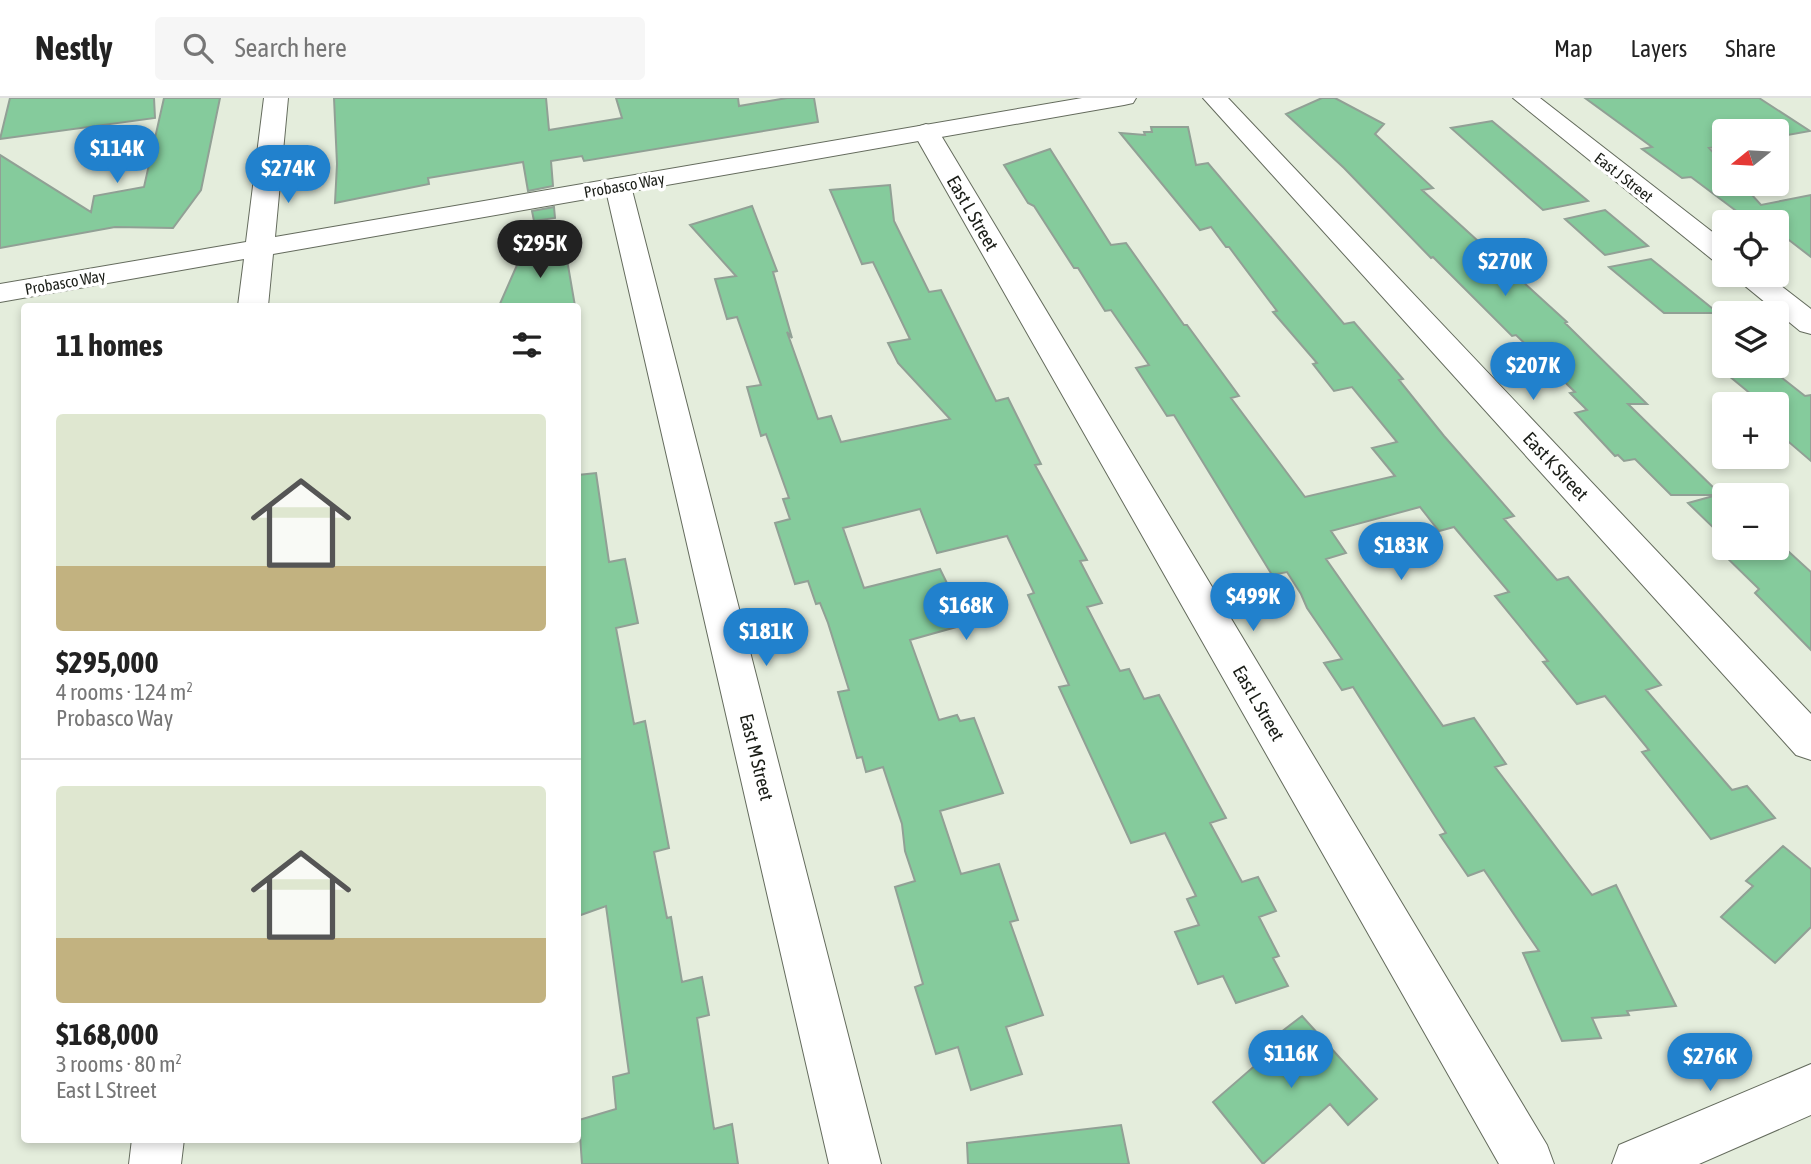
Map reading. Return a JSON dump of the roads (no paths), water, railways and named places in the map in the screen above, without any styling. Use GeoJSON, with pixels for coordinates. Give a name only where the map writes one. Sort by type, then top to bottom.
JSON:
{"type":"FeatureCollection","features":[{"type":"Feature","properties":{"kind":"street"},"geometry":{"type":"LineString","coordinates":[[253,303],[276,98]]}},
{"type":"Feature","properties":{"kind":"street","name":"Probasco Way"},"geometry":{"type":"LineString","coordinates":[[0,293],[1124,98]]}},
{"type":"Feature","properties":{"kind":"street","name":"East K Street"},"geometry":{"type":"LineString","coordinates":[[1215,98],[1811,742]]}},
{"type":"Feature","properties":{"kind":"street","name":"East J Street"},"geometry":{"type":"LineString","coordinates":[[1525,98],[1712,246]]}},
{"type":"Feature","properties":{"kind":"street","name":"East L Street"},"geometry":{"type":"LineString","coordinates":[[926,132],[1528,1164]]}},
{"type":"Feature","properties":{"kind":"street","name":"East M Street"},"geometry":{"type":"LineString","coordinates":[[618,186],[855,1164]]}},
{"type":"Feature","properties":{"kind":"street"},"geometry":{"type":"LineString","coordinates":[[1764,287],[1811,324]]}},
{"type":"Feature","properties":{"kind":"street"},"geometry":{"type":"LineString","coordinates":[[1638,1164],[1811,1089]]}},
{"type":"Feature","properties":{"kind":"street"},"geometry":{"type":"LineString","coordinates":[[155,1164],[158,1143]]}}]}
